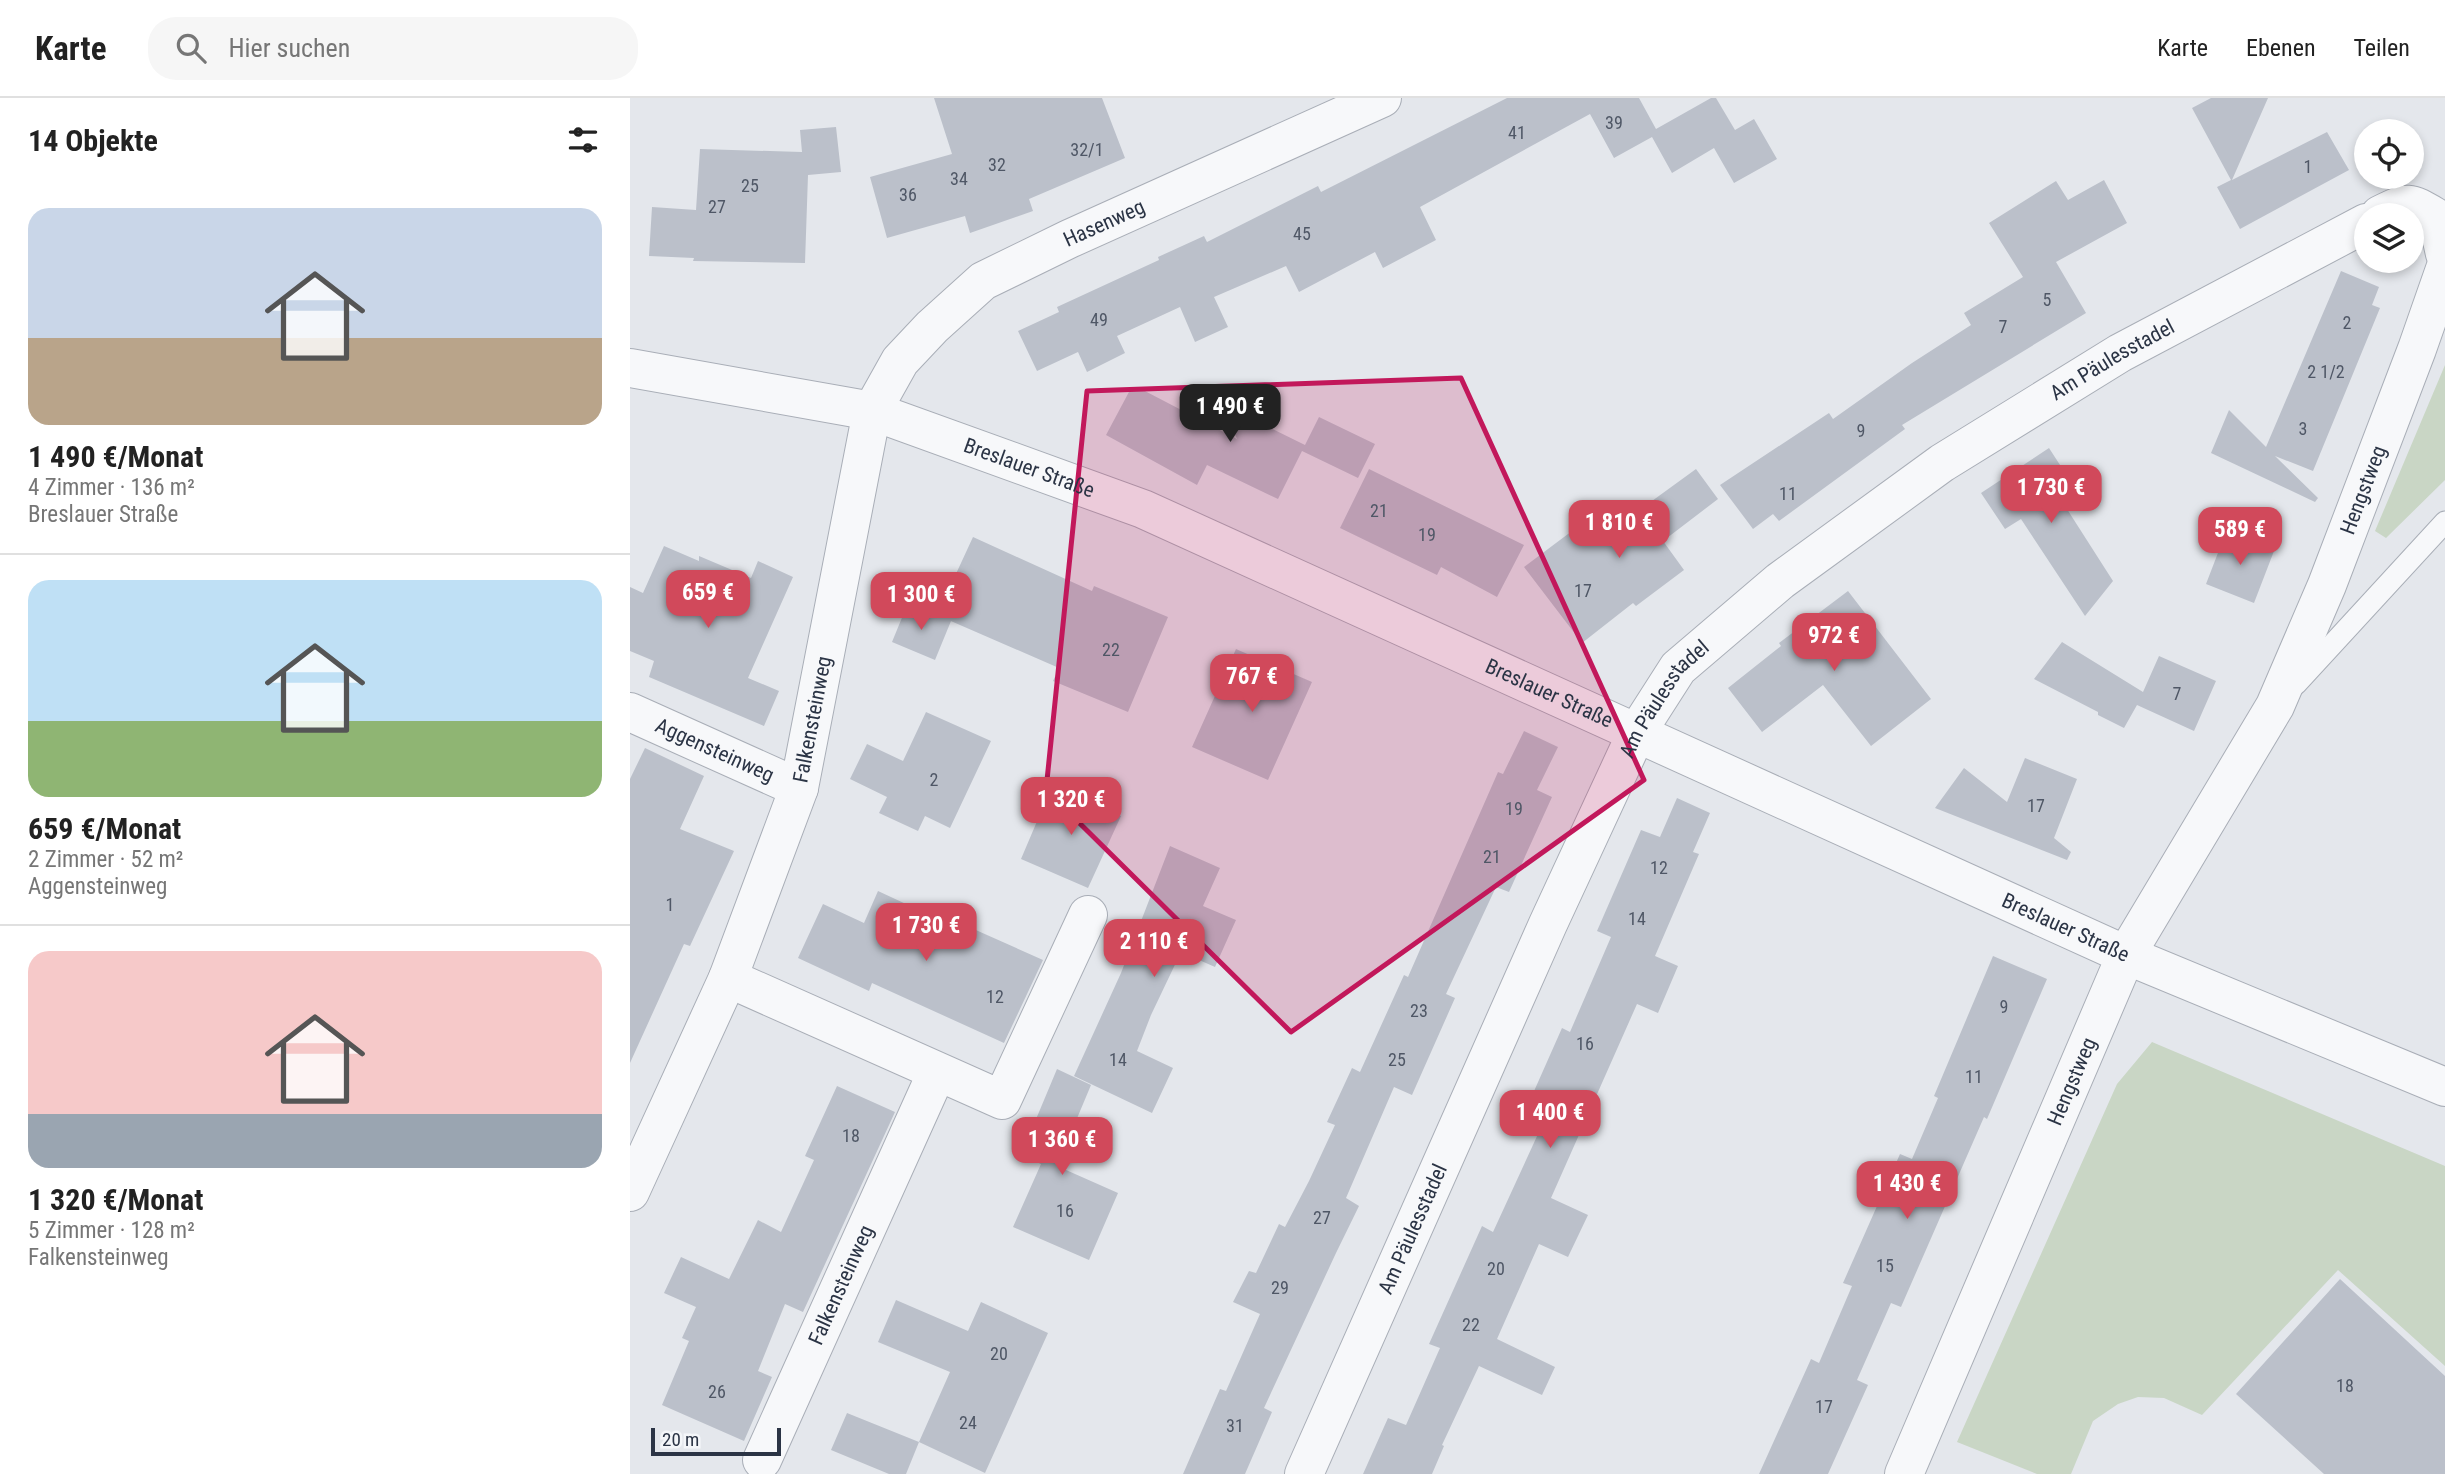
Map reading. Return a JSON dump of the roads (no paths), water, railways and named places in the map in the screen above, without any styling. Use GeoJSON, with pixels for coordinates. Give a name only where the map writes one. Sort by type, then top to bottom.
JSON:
{"type":"FeatureCollection","features":[{"type":"Feature","properties":{"kind":"street","name":"Hasenweg"},"geometry":{"type":"LineString","coordinates":[[872,411],[900,361],[982,281],[1382,98]]}},
{"type":"Feature","properties":{"kind":"street"},"geometry":{"type":"LineString","coordinates":[[2424,214],[2442,232]]}},
{"type":"Feature","properties":{"kind":"street","name":"Am Päulesstadel"},"geometry":{"type":"LineString","coordinates":[[1304,1474],[1548,924],[1637,732],[1678,668],[1780,581],[1942,463],[2120,354],[2354,229]]}},
{"type":"Feature","properties":{"kind":"street","name":"Hengstweg"},"geometry":{"type":"LineString","coordinates":[[1903,1474],[2126,955],[2275,706],[2327,585],[2445,269]]}},
{"type":"Feature","properties":{"kind":"street","name":"Breslauer Straße"},"geometry":{"type":"LineString","coordinates":[[630,368],[872,411],[1143,509],[2126,955],[2445,1087]]}},
{"type":"Feature","properties":{"kind":"street","name":"Falkensteinweg"},"geometry":{"type":"LineString","coordinates":[[630,1192],[727,978],[799,788],[872,411]]}},
{"type":"Feature","properties":{"kind":"street","name":"Aggensteinweg"},"geometry":{"type":"LineString","coordinates":[[630,712],[799,788]]}},
{"type":"Feature","properties":{"kind":"street"},"geometry":{"type":"LineString","coordinates":[[727,978],[1002,1100],[1088,915]]}},
{"type":"Feature","properties":{"kind":"street","name":"Falkensteinweg"},"geometry":{"type":"LineString","coordinates":[[762,1460],[937,1072]]}},
{"type":"Feature","properties":{"kind":"lane","name":"Hengstweg"},"geometry":{"type":"LineString","coordinates":[[2275,706],[2445,522]]}}]}
